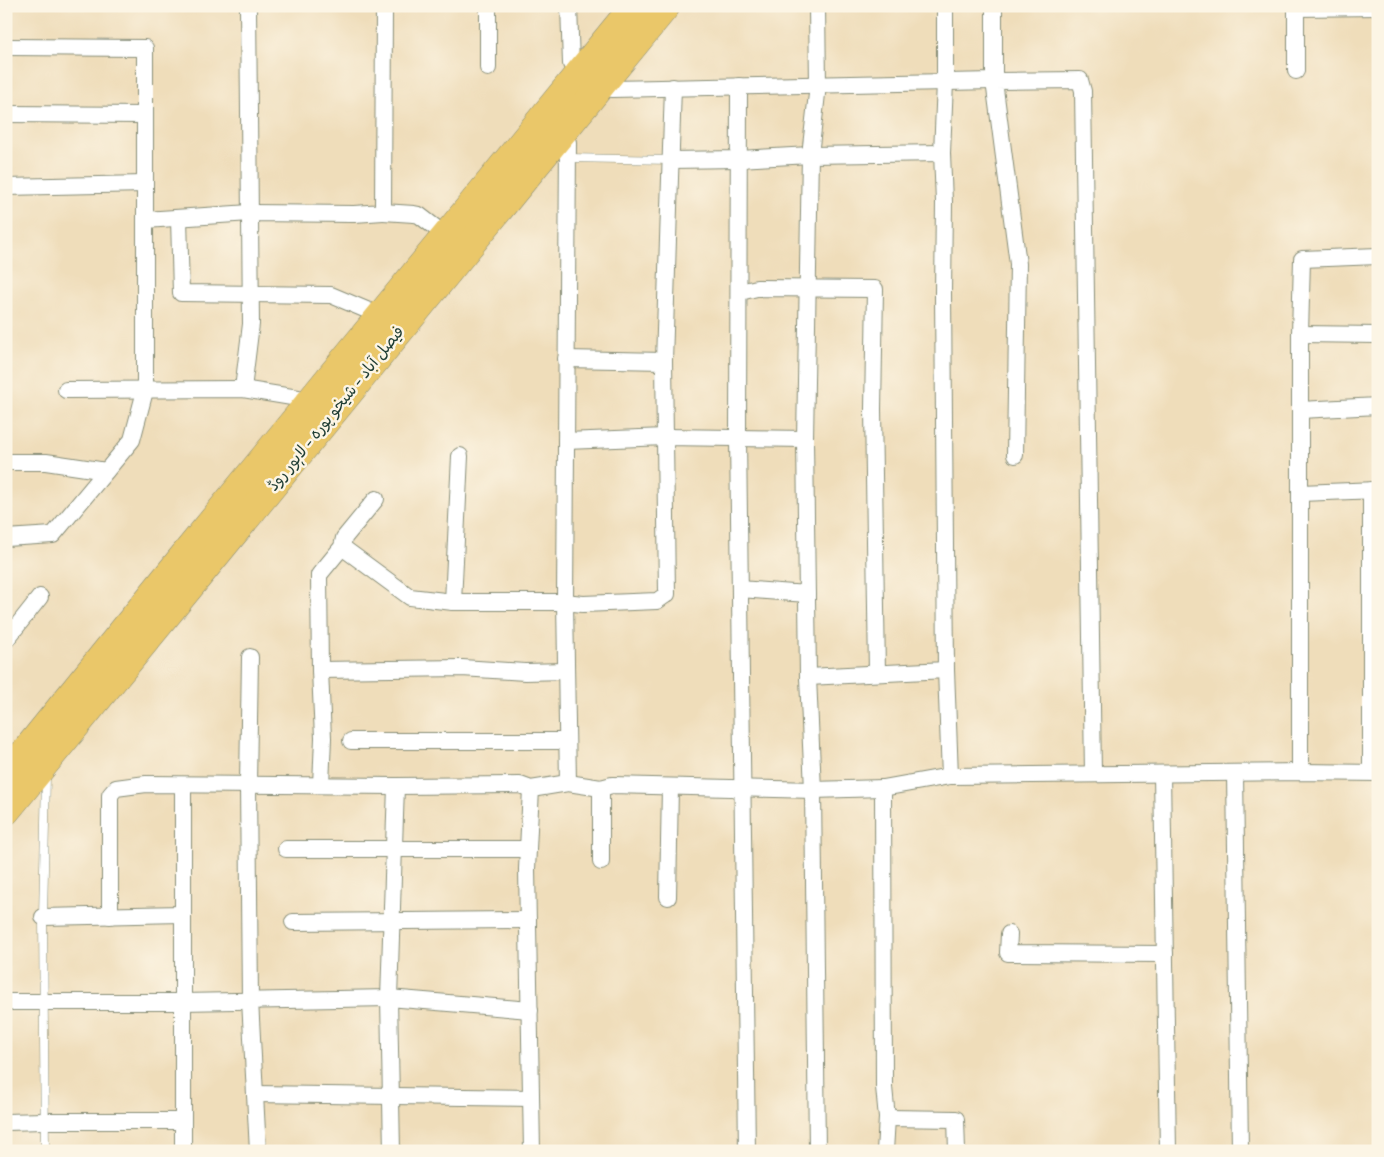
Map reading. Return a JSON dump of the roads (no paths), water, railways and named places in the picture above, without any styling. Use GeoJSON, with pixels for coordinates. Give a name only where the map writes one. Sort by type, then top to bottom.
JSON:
{"type":"FeatureCollection","features":[{"type":"Feature","properties":{"kind":"highway","name":"فیصل آباد - شیخو پورہ - لاہور روڈ"},"geometry":{"type":"LineString","coordinates":[[6,775],[634,6]]}},
{"type":"Feature","properties":{"kind":"highway","name":"فیصل آباد - شیخو پورہ - لاہور روڈ"},"geometry":{"type":"LineString","coordinates":[[9,814],[666,6]]}},
{"type":"Feature","properties":{"kind":"street"},"geometry":{"type":"LineString","coordinates":[[243,389],[251,324],[248,6]]}},
{"type":"Feature","properties":{"kind":"street"},"geometry":{"type":"LineString","coordinates":[[383,212],[384,6]]}},
{"type":"Feature","properties":{"kind":"street"},"geometry":{"type":"LineString","coordinates":[[488,6],[488,68]]}},
{"type":"Feature","properties":{"kind":"street"},"geometry":{"type":"LineString","coordinates":[[569,6],[571,64]]}},
{"type":"Feature","properties":{"kind":"street"},"geometry":{"type":"LineString","coordinates":[[817,1151],[813,790],[808,677],[805,440],[810,155],[818,84],[818,6]]}},
{"type":"Feature","properties":{"kind":"street"},"geometry":{"type":"LineString","coordinates":[[945,6],[945,82],[942,154],[944,202],[946,670],[950,776]]}},
{"type":"Feature","properties":{"kind":"street"},"geometry":{"type":"LineString","coordinates":[[994,6],[994,82],[1018,264],[1015,455]]}},
{"type":"Feature","properties":{"kind":"street"},"geometry":{"type":"LineString","coordinates":[[1296,71],[1296,7],[1378,7]]}},
{"type":"Feature","properties":{"kind":"street"},"geometry":{"type":"LineString","coordinates":[[6,47],[145,48],[145,391],[132,440],[53,536],[6,538]]}},
{"type":"Feature","properties":{"kind":"street"},"geometry":{"type":"LineString","coordinates":[[612,89],[1080,80],[1083,91],[1093,774]]}},
{"type":"Feature","properties":{"kind":"street"},"geometry":{"type":"LineString","coordinates":[[740,86],[738,438],[747,1151]]}},
{"type":"Feature","properties":{"kind":"street"},"geometry":{"type":"LineString","coordinates":[[342,547],[410,596],[454,602],[565,602],[583,604],[657,601],[666,594],[664,361],[673,87]]}},
{"type":"Feature","properties":{"kind":"street"},"geometry":{"type":"LineString","coordinates":[[6,114],[144,115]]}},
{"type":"Feature","properties":{"kind":"street"},"geometry":{"type":"LineString","coordinates":[[566,149],[565,602],[568,783]]}},
{"type":"Feature","properties":{"kind":"street"},"geometry":{"type":"LineString","coordinates":[[671,160],[810,155],[942,154]]}},
{"type":"Feature","properties":{"kind":"street"},"geometry":{"type":"LineString","coordinates":[[6,187],[145,184]]}},
{"type":"Feature","properties":{"kind":"street"},"geometry":{"type":"LineString","coordinates":[[145,220],[250,213],[354,214],[383,212],[419,215],[436,228]]}},
{"type":"Feature","properties":{"kind":"street"},"geometry":{"type":"LineString","coordinates":[[179,218],[181,293],[331,295],[369,311]]}},
{"type":"Feature","properties":{"kind":"street"},"geometry":{"type":"LineString","coordinates":[[1300,772],[1300,334],[1302,260],[1378,256]]}},
{"type":"Feature","properties":{"kind":"street"},"geometry":{"type":"LineString","coordinates":[[740,292],[756,288],[876,289],[874,409],[877,673]]}},
{"type":"Feature","properties":{"kind":"street"},"geometry":{"type":"LineString","coordinates":[[1300,334],[1378,335]]}},
{"type":"Feature","properties":{"kind":"street"},"geometry":{"type":"LineString","coordinates":[[566,359],[664,361]]}},
{"type":"Feature","properties":{"kind":"street"},"geometry":{"type":"LineString","coordinates":[[66,390],[243,389],[298,398]]}},
{"type":"Feature","properties":{"kind":"street"},"geometry":{"type":"LineString","coordinates":[[1300,410],[1378,406]]}},
{"type":"Feature","properties":{"kind":"street"},"geometry":{"type":"LineString","coordinates":[[566,441],[666,437],[805,440]]}},
{"type":"Feature","properties":{"kind":"street"},"geometry":{"type":"LineString","coordinates":[[454,602],[460,456]]}},
{"type":"Feature","properties":{"kind":"street"},"geometry":{"type":"LineString","coordinates":[[6,462],[46,462],[106,471]]}},
{"type":"Feature","properties":{"kind":"street"},"geometry":{"type":"LineString","coordinates":[[110,916],[110,795],[116,788],[146,784],[183,786],[520,785],[531,789],[568,783],[601,788],[612,785],[813,790],[883,788],[950,776],[1300,772],[1374,773],[1374,490],[1300,493]]}},
{"type":"Feature","properties":{"kind":"street"},"geometry":{"type":"LineString","coordinates":[[321,785],[323,738],[319,575],[342,547],[344,538],[376,499]]}},
{"type":"Feature","properties":{"kind":"street"},"geometry":{"type":"LineString","coordinates":[[740,589],[807,594]]}},
{"type":"Feature","properties":{"kind":"street"},"geometry":{"type":"LineString","coordinates":[[6,640],[40,597]]}},
{"type":"Feature","properties":{"kind":"street"},"geometry":{"type":"LineString","coordinates":[[250,657],[248,786],[250,1000],[258,1151]]}},
{"type":"Feature","properties":{"kind":"street"},"geometry":{"type":"LineString","coordinates":[[320,670],[462,668],[526,672],[566,671]]}},
{"type":"Feature","properties":{"kind":"street"},"geometry":{"type":"LineString","coordinates":[[808,677],[946,670]]}},
{"type":"Feature","properties":{"kind":"street"},"geometry":{"type":"LineString","coordinates":[[351,741],[567,741]]}},
{"type":"Feature","properties":{"kind":"street"},"geometry":{"type":"LineString","coordinates":[[1235,773],[1240,1151]]}},
{"type":"Feature","properties":{"kind":"street"},"geometry":{"type":"LineString","coordinates":[[1162,774],[1168,1151]]}},
{"type":"Feature","properties":{"kind":"street"},"geometry":{"type":"LineString","coordinates":[[183,786],[183,1151]]}},
{"type":"Feature","properties":{"kind":"street"},"geometry":{"type":"LineString","coordinates":[[392,1151],[389,998],[396,786]]}},
{"type":"Feature","properties":{"kind":"street"},"geometry":{"type":"LineString","coordinates":[[668,898],[670,787]]}},
{"type":"Feature","properties":{"kind":"street"},"geometry":{"type":"LineString","coordinates":[[601,788],[601,862]]}},
{"type":"Feature","properties":{"kind":"street"},"geometry":{"type":"LineString","coordinates":[[883,788],[884,1087],[887,1118],[885,1151]]}},
{"type":"Feature","properties":{"kind":"street"},"geometry":{"type":"LineString","coordinates":[[531,789],[528,850],[528,920],[532,1151]]}},
{"type":"Feature","properties":{"kind":"street"},"geometry":{"type":"LineString","coordinates":[[286,849],[528,850]]}},
{"type":"Feature","properties":{"kind":"street"},"geometry":{"type":"LineString","coordinates":[[44,917],[182,914]]}},
{"type":"Feature","properties":{"kind":"street"},"geometry":{"type":"LineString","coordinates":[[293,922],[528,920]]}},
{"type":"Feature","properties":{"kind":"street"},"geometry":{"type":"LineString","coordinates":[[1009,934],[1008,954],[1165,954]]}},
{"type":"Feature","properties":{"kind":"street"},"geometry":{"type":"LineString","coordinates":[[6,1002],[182,1002],[389,998],[530,1010]]}},
{"type":"Feature","properties":{"kind":"street"},"geometry":{"type":"LineString","coordinates":[[255,1094],[531,1098]]}},
{"type":"Feature","properties":{"kind":"street"},"geometry":{"type":"LineString","coordinates":[[887,1118],[956,1120],[957,1151]]}},
{"type":"Feature","properties":{"kind":"street"},"geometry":{"type":"LineString","coordinates":[[6,1122],[183,1121]]}},
{"type":"Feature","properties":{"kind":"lane"},"geometry":{"type":"LineString","coordinates":[[566,149],[671,160]]}},
{"type":"Feature","properties":{"kind":"lane"},"geometry":{"type":"LineString","coordinates":[[9,814],[46,775],[134,668]]}},
{"type":"Feature","properties":{"kind":"lane"},"geometry":{"type":"LineString","coordinates":[[45,1151],[43,1002],[46,775]]}}]}
